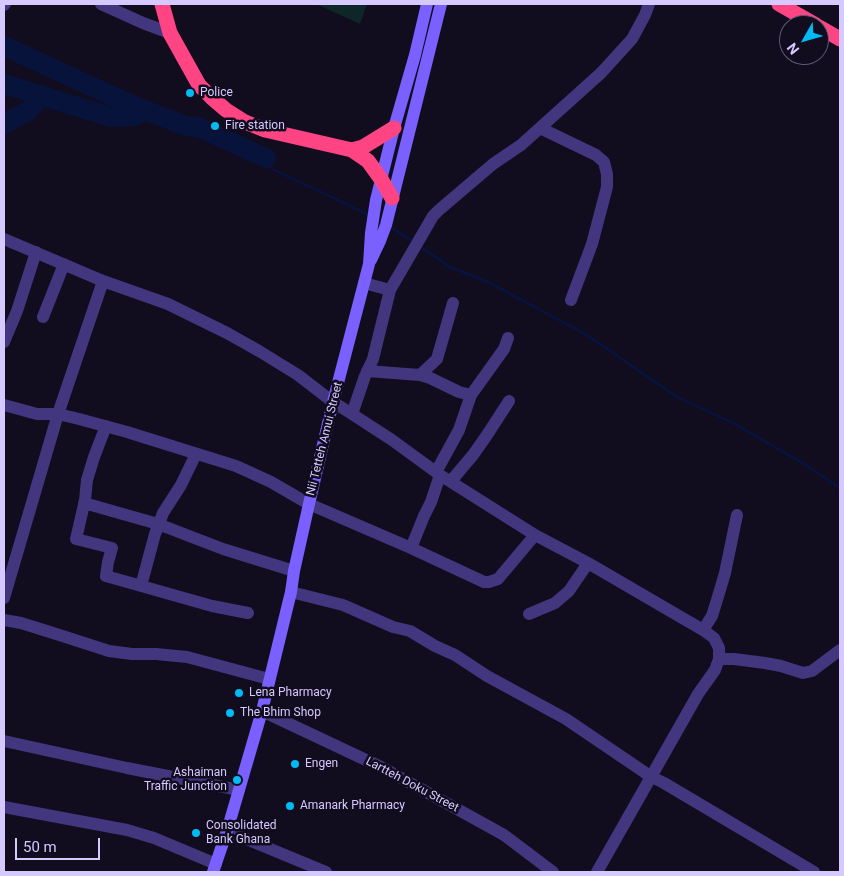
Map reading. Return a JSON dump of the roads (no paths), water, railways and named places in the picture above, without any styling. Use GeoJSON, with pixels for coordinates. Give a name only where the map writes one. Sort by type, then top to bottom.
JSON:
{"type":"FeatureCollection","features":[{"type":"Feature","properties":{"kind":"highway"},"geometry":{"type":"LineString","coordinates":[[162,4],[170,33],[199,84],[226,110],[245,122],[265,130],[352,150],[368,161],[392,198]]}},
{"type":"Feature","properties":{"kind":"highway"},"geometry":{"type":"LineString","coordinates":[[779,4],[798,15]]}},
{"type":"Feature","properties":{"kind":"highway"},"geometry":{"type":"LineString","coordinates":[[829,33],[840,39]]}},
{"type":"Feature","properties":{"kind":"highway"},"geometry":{"type":"LineString","coordinates":[[352,150],[363,147],[394,128]]}},
{"type":"Feature","properties":{"kind":"main road","name":"Nii Tetteh Amui Street"},"geometry":{"type":"LineString","coordinates":[[214,868],[227,831],[262,711],[291,592],[294,571],[333,402],[364,283],[373,218],[381,179],[427,4]]}},
{"type":"Feature","properties":{"kind":"main road"},"geometry":{"type":"LineString","coordinates":[[368,264],[386,225],[441,4]]}},
{"type":"Feature","properties":{"kind":"street"},"geometry":{"type":"LineString","coordinates":[[100,4],[170,33]]}},
{"type":"Feature","properties":{"kind":"street"},"geometry":{"type":"LineString","coordinates":[[352,414],[375,351],[390,290],[433,216],[493,164],[521,145],[601,73],[632,38],[645,16],[649,4]]}},
{"type":"Feature","properties":{"kind":"street"},"geometry":{"type":"LineString","coordinates":[[540,128],[596,155],[604,162],[607,174],[607,187],[592,244],[571,300]]}},
{"type":"Feature","properties":{"kind":"street"},"geometry":{"type":"LineString","coordinates":[[4,238],[103,281],[168,304],[259,351],[442,476],[535,535],[588,563],[714,638],[719,648],[719,659],[715,670],[698,694],[650,776],[597,872]]}},
{"type":"Feature","properties":{"kind":"street"},"geometry":{"type":"LineString","coordinates":[[4,342],[17,311],[36,252]]}},
{"type":"Feature","properties":{"kind":"street"},"geometry":{"type":"LineString","coordinates":[[43,317],[64,264]]}},
{"type":"Feature","properties":{"kind":"street"},"geometry":{"type":"LineString","coordinates":[[4,598],[58,414],[103,281]]}},
{"type":"Feature","properties":{"kind":"street"},"geometry":{"type":"LineString","coordinates":[[364,283],[390,290]]}},
{"type":"Feature","properties":{"kind":"street"},"geometry":{"type":"LineString","coordinates":[[420,375],[437,359],[453,303]]}},
{"type":"Feature","properties":{"kind":"street"},"geometry":{"type":"LineString","coordinates":[[411,548],[442,476],[471,395],[504,349],[508,338]]}},
{"type":"Feature","properties":{"kind":"street"},"geometry":{"type":"LineString","coordinates":[[367,371],[420,375],[459,392],[471,395]]}},
{"type":"Feature","properties":{"kind":"street"},"geometry":{"type":"LineString","coordinates":[[442,476],[487,435],[509,401]]}},
{"type":"Feature","properties":{"kind":"street"},"geometry":{"type":"LineString","coordinates":[[4,405],[37,414],[58,414],[106,426],[236,466],[253,473],[309,504],[484,582],[498,579],[535,535]]}},
{"type":"Feature","properties":{"kind":"street"},"geometry":{"type":"LineString","coordinates":[[106,426],[87,480],[76,538],[112,548],[106,576],[212,606],[248,614]]}},
{"type":"Feature","properties":{"kind":"street"},"geometry":{"type":"LineString","coordinates":[[141,586],[158,524],[181,485],[196,454]]}},
{"type":"Feature","properties":{"kind":"street"},"geometry":{"type":"LineString","coordinates":[[84,503],[158,524],[294,571]]}},
{"type":"Feature","properties":{"kind":"street"},"geometry":{"type":"LineString","coordinates":[[703,630],[712,616],[717,600],[737,515]]}},
{"type":"Feature","properties":{"kind":"street"},"geometry":{"type":"LineString","coordinates":[[529,614],[555,603],[569,591],[588,563]]}},
{"type":"Feature","properties":{"kind":"street"},"geometry":{"type":"LineString","coordinates":[[291,592],[344,605],[393,626],[410,630],[435,646],[455,655],[487,676],[566,719],[650,776],[814,872]]}},
{"type":"Feature","properties":{"kind":"street"},"geometry":{"type":"LineString","coordinates":[[4,620],[36,627],[109,650],[132,654],[187,657],[270,678]]}},
{"type":"Feature","properties":{"kind":"street"},"geometry":{"type":"LineString","coordinates":[[719,659],[765,663],[803,673],[812,671],[840,650]]}},
{"type":"Feature","properties":{"kind":"street","name":"Lartteh Doku Street"},"geometry":{"type":"LineString","coordinates":[[262,711],[383,768],[504,835],[553,872]]}},
{"type":"Feature","properties":{"kind":"street"},"geometry":{"type":"LineString","coordinates":[[4,741],[239,790]]}},
{"type":"Feature","properties":{"kind":"street"},"geometry":{"type":"LineString","coordinates":[[4,807],[127,830],[154,838],[214,868]]}},
{"type":"Feature","properties":{"kind":"street"},"geometry":{"type":"LineString","coordinates":[[227,831],[326,872]]}},
{"type":"Feature","properties":{"kind":"waterway"},"geometry":{"type":"LineString","coordinates":[[4,46],[132,105],[186,126],[198,127],[266,158]]}},
{"type":"Feature","properties":{"kind":"waterway"},"geometry":{"type":"LineString","coordinates":[[4,84],[111,117],[134,116],[145,110]]}},
{"type":"Feature","properties":{"kind":"waterway"},"geometry":{"type":"LineString","coordinates":[[4,124],[28,111],[42,96]]}},
{"type":"Feature","properties":{"kind":"waterway"},"geometry":{"type":"LineString","coordinates":[[266,158],[272,169],[369,215]]}},
{"type":"Feature","properties":{"kind":"waterway"},"geometry":{"type":"LineString","coordinates":[[390,227],[414,242]]}},
{"type":"Feature","properties":{"kind":"waterway"},"geometry":{"type":"LineString","coordinates":[[419,246],[450,267],[488,282],[587,335],[677,397],[735,424],[806,465],[840,488]]}},
{"type":"Feature","properties":{"kind":"place","name":"Police"},"geometry":{"type":"Point","coordinates":[190,93]}},
{"type":"Feature","properties":{"kind":"place","name":"Fire station"},"geometry":{"type":"Point","coordinates":[215,126]}},
{"type":"Feature","properties":{"kind":"place","name":"Lena Pharmacy"},"geometry":{"type":"Point","coordinates":[239,693]}},
{"type":"Feature","properties":{"kind":"place","name":"The Bhim Shop"},"geometry":{"type":"Point","coordinates":[230,713]}},
{"type":"Feature","properties":{"kind":"place","name":"Engen"},"geometry":{"type":"Point","coordinates":[295,764]}},
{"type":"Feature","properties":{"kind":"place","name":"Ashaiman Traffic Junction"},"geometry":{"type":"Point","coordinates":[237,780]}},
{"type":"Feature","properties":{"kind":"place","name":"Amanark Pharmacy"},"geometry":{"type":"Point","coordinates":[290,806]}},
{"type":"Feature","properties":{"kind":"place","name":"Consolidated Bank Ghana"},"geometry":{"type":"Point","coordinates":[196,833]}}]}
